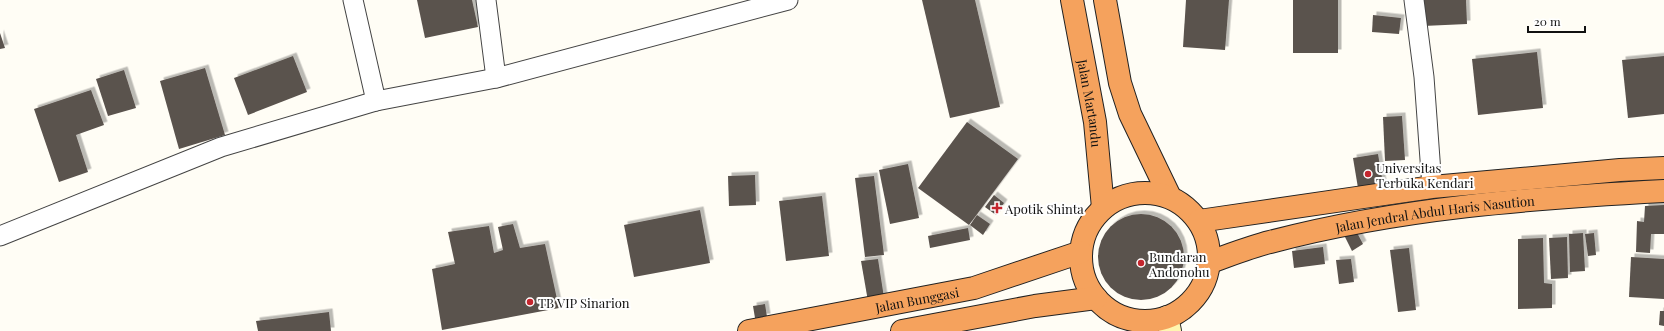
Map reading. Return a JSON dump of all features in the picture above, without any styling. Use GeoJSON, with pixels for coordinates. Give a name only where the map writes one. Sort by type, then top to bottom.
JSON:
{"type":"FeatureCollection","features":[{"type":"Feature","properties":{"kind":"highway","name":"Jalan Martandu"},"geometry":{"type":"LineString","coordinates":[[1072,0],[1095,122],[1103,208]]}},
{"type":"Feature","properties":{"kind":"highway"},"geometry":{"type":"LineString","coordinates":[[1104,0],[1120,83],[1130,114],[1170,197]]}},
{"type":"Feature","properties":{"kind":"highway","name":"Jalan Jendral Abdul Haris Nasution"},"geometry":{"type":"LineString","coordinates":[[1199,221],[1432,187],[1620,170],[1664,168]]}},
{"type":"Feature","properties":{"kind":"highway"},"geometry":{"type":"LineString","coordinates":[[1620,170],[1622,194]]}},
{"type":"Feature","properties":{"kind":"highway","name":"Jalan Jendral Abdul Haris Nasution"},"geometry":{"type":"LineString","coordinates":[[1210,262],[1258,245],[1330,228],[1466,205],[1664,191]]}},
{"type":"Feature","properties":{"kind":"highway"},"geometry":{"type":"LineString","coordinates":[[1146,192],[1170,197],[1186,206],[1199,221],[1206,233],[1210,262],[1206,280],[1197,296],[1168,324],[1145,326],[1117,315],[1096,298],[1084,277],[1081,252],[1084,236],[1092,221],[1103,208],[1123,196],[1146,192]]}},
{"type":"Feature","properties":{"kind":"highway","name":"Jalan Bunggasi"},"geometry":{"type":"LineString","coordinates":[[749,331],[974,288],[1081,252]]}},
{"type":"Feature","properties":{"kind":"highway"},"geometry":{"type":"LineString","coordinates":[[902,331],[1035,306],[1096,298]]}},
{"type":"Feature","properties":{"kind":"street"},"geometry":{"type":"LineString","coordinates":[[353,0],[376,101]]}},
{"type":"Feature","properties":{"kind":"street"},"geometry":{"type":"LineString","coordinates":[[486,0],[496,78]]}},
{"type":"Feature","properties":{"kind":"street"},"geometry":{"type":"LineString","coordinates":[[0,236],[221,147],[376,101],[496,78],[788,0]]}},
{"type":"Feature","properties":{"kind":"street"},"geometry":{"type":"LineString","coordinates":[[1414,0],[1424,77],[1432,187]]}},
{"type":"Feature","properties":{"kind":"building"},"geometry":{"type":"Polygon","coordinates":[[[417,0],[472,0],[478,27],[425,38],[417,0]]]}},
{"type":"Feature","properties":{"kind":"building"},"geometry":{"type":"Polygon","coordinates":[[[922,0],[975,0],[1000,107],[950,118],[922,0]]]}},
{"type":"Feature","properties":{"kind":"building"},"geometry":{"type":"Polygon","coordinates":[[[1186,0],[1229,0],[1225,50],[1183,47],[1186,0]]]}},
{"type":"Feature","properties":{"kind":"building"},"geometry":{"type":"Polygon","coordinates":[[[1293,0],[1338,0],[1338,53],[1293,53],[1293,0]]]}},
{"type":"Feature","properties":{"kind":"building"},"geometry":{"type":"Polygon","coordinates":[[[1422,0],[1466,0],[1467,24],[1423,26],[1422,0]]]}},
{"type":"Feature","properties":{"kind":"building"},"geometry":{"type":"Polygon","coordinates":[[[1373,15],[1401,18],[1399,34],[1372,32],[1373,15]]]}},
{"type":"Feature","properties":{"kind":"building"},"geometry":{"type":"Polygon","coordinates":[[[0,33],[5,48],[0,49],[0,33]]]}},
{"type":"Feature","properties":{"kind":"building"},"geometry":{"type":"Polygon","coordinates":[[[1537,52],[1543,108],[1478,115],[1472,59],[1537,52]]]}},
{"type":"Feature","properties":{"kind":"building"},"geometry":{"type":"Polygon","coordinates":[[[293,56],[307,92],[248,115],[234,78],[293,56]]]}},
{"type":"Feature","properties":{"kind":"building"},"geometry":{"type":"Polygon","coordinates":[[[1664,56],[1664,114],[1628,118],[1622,60],[1664,56]]]}},
{"type":"Feature","properties":{"kind":"building"},"geometry":{"type":"Polygon","coordinates":[[[205,68],[225,135],[179,149],[160,81],[205,68]]]}},
{"type":"Feature","properties":{"kind":"building"},"geometry":{"type":"Polygon","coordinates":[[[124,70],[136,108],[108,116],[96,79],[124,70]]]}},
{"type":"Feature","properties":{"kind":"building"},"geometry":{"type":"Polygon","coordinates":[[[91,90],[104,125],[76,135],[88,172],[59,182],[34,109],[91,90]]]}},
{"type":"Feature","properties":{"kind":"building"},"geometry":{"type":"Polygon","coordinates":[[[1402,116],[1405,160],[1385,161],[1383,117],[1402,116]]]}},
{"type":"Feature","properties":{"kind":"building"},"geometry":{"type":"Polygon","coordinates":[[[967,122],[1018,159],[969,225],[918,188],[967,122]]]}},
{"type":"Feature","properties":{"kind":"building","name":"Universitas Terbuka Kendari"},"geometry":{"type":"Polygon","coordinates":[[[1378,154],[1384,190],[1359,194],[1353,158],[1378,154]]]}},
{"type":"Feature","properties":{"kind":"building"},"geometry":{"type":"Polygon","coordinates":[[[908,164],[919,218],[890,224],[879,170],[908,164]]]}},
{"type":"Feature","properties":{"kind":"building"},"geometry":{"type":"Polygon","coordinates":[[[755,175],[756,205],[729,206],[728,176],[755,175]]]}},
{"type":"Feature","properties":{"kind":"building"},"geometry":{"type":"Polygon","coordinates":[[[874,176],[884,255],[865,257],[855,178],[874,176]]]}},
{"type":"Feature","properties":{"kind":"building"},"geometry":{"type":"Polygon","coordinates":[[[994,195],[1004,203],[996,215],[985,207],[994,195]]]}},
{"type":"Feature","properties":{"kind":"building"},"geometry":{"type":"Polygon","coordinates":[[[822,196],[829,256],[786,261],[779,201],[822,196]]]}},
{"type":"Feature","properties":{"kind":"building"},"geometry":{"type":"Polygon","coordinates":[[[1664,205],[1664,234],[1651,234],[1650,253],[1636,252],[1637,221],[1644,222],[1645,206],[1664,205]]]}},
{"type":"Feature","properties":{"kind":"building"},"geometry":{"type":"Polygon","coordinates":[[[700,210],[710,263],[634,277],[624,225],[700,210]]]}},
{"type":"Feature","properties":{"kind":"building","name":"Bundaran Andonohu"},"geometry":{"type":"Polygon","coordinates":[[[1141,214],[1157,217],[1165,221],[1177,233],[1181,241],[1184,257],[1181,273],[1177,281],[1165,293],[1157,297],[1141,300],[1125,297],[1117,293],[1105,281],[1101,273],[1098,257],[1101,241],[1105,233],[1117,221],[1125,217],[1141,214]]]}},
{"type":"Feature","properties":{"kind":"building"},"geometry":{"type":"Polygon","coordinates":[[[977,215],[990,224],[983,235],[970,225],[977,215]]]}},
{"type":"Feature","properties":{"kind":"building"},"geometry":{"type":"Polygon","coordinates":[[[513,224],[520,248],[545,244],[559,308],[442,330],[432,269],[455,264],[448,232],[489,226],[494,253],[503,250],[498,227],[513,224]]]}},
{"type":"Feature","properties":{"kind":"building"},"geometry":{"type":"Polygon","coordinates":[[[968,228],[970,240],[930,248],[928,236],[968,228]]]}},
{"type":"Feature","properties":{"kind":"building"},"geometry":{"type":"Polygon","coordinates":[[[1355,229],[1363,244],[1352,251],[1344,235],[1355,229]]]}},
{"type":"Feature","properties":{"kind":"building"},"geometry":{"type":"Polygon","coordinates":[[[1583,233],[1585,271],[1570,272],[1569,234],[1583,233]]]}},
{"type":"Feature","properties":{"kind":"building"},"geometry":{"type":"Polygon","coordinates":[[[1594,233],[1596,255],[1588,256],[1585,234],[1594,233]]]}},
{"type":"Feature","properties":{"kind":"building"},"geometry":{"type":"Polygon","coordinates":[[[1567,237],[1568,278],[1551,279],[1549,238],[1567,237]]]}},
{"type":"Feature","properties":{"kind":"building"},"geometry":{"type":"Polygon","coordinates":[[[1543,238],[1544,283],[1552,284],[1552,308],[1518,309],[1518,239],[1543,238]]]}},
{"type":"Feature","properties":{"kind":"building"},"geometry":{"type":"Polygon","coordinates":[[[1323,247],[1325,264],[1294,268],[1292,251],[1323,247]]]}},
{"type":"Feature","properties":{"kind":"building"},"geometry":{"type":"Polygon","coordinates":[[[1409,248],[1416,310],[1398,312],[1390,250],[1409,248]]]}},
{"type":"Feature","properties":{"kind":"building"},"geometry":{"type":"Polygon","coordinates":[[[1631,257],[1664,259],[1664,299],[1629,297],[1631,257]]]}},
{"type":"Feature","properties":{"kind":"building"},"geometry":{"type":"Polygon","coordinates":[[[878,259],[885,304],[869,307],[861,261],[878,259]]]}},
{"type":"Feature","properties":{"kind":"building"},"geometry":{"type":"Polygon","coordinates":[[[1351,259],[1354,282],[1339,284],[1336,260],[1351,259]]]}},
{"type":"Feature","properties":{"kind":"building"},"geometry":{"type":"Polygon","coordinates":[[[765,304],[767,317],[755,318],[753,306],[765,304]]]}},
{"type":"Feature","properties":{"kind":"building"},"geometry":{"type":"Polygon","coordinates":[[[1660,311],[1664,311],[1664,326],[1659,325],[1660,311]]]}},
{"type":"Feature","properties":{"kind":"building"},"geometry":{"type":"Polygon","coordinates":[[[329,312],[331,331],[258,331],[256,321],[329,312]]]}},
{"type":"Feature","properties":{"kind":"place","name":"Universitas Terbuka Kendari"},"geometry":{"type":"Point","coordinates":[1368,174]}},
{"type":"Feature","properties":{"kind":"place","name":"Apotik Shinta"},"geometry":{"type":"Point","coordinates":[997,208]}},
{"type":"Feature","properties":{"kind":"place","name":"Bundaran Andonohu"},"geometry":{"type":"Point","coordinates":[1141,263]}},
{"type":"Feature","properties":{"kind":"place","name":"TB VIP Sinarion"},"geometry":{"type":"Point","coordinates":[530,302]}}]}
